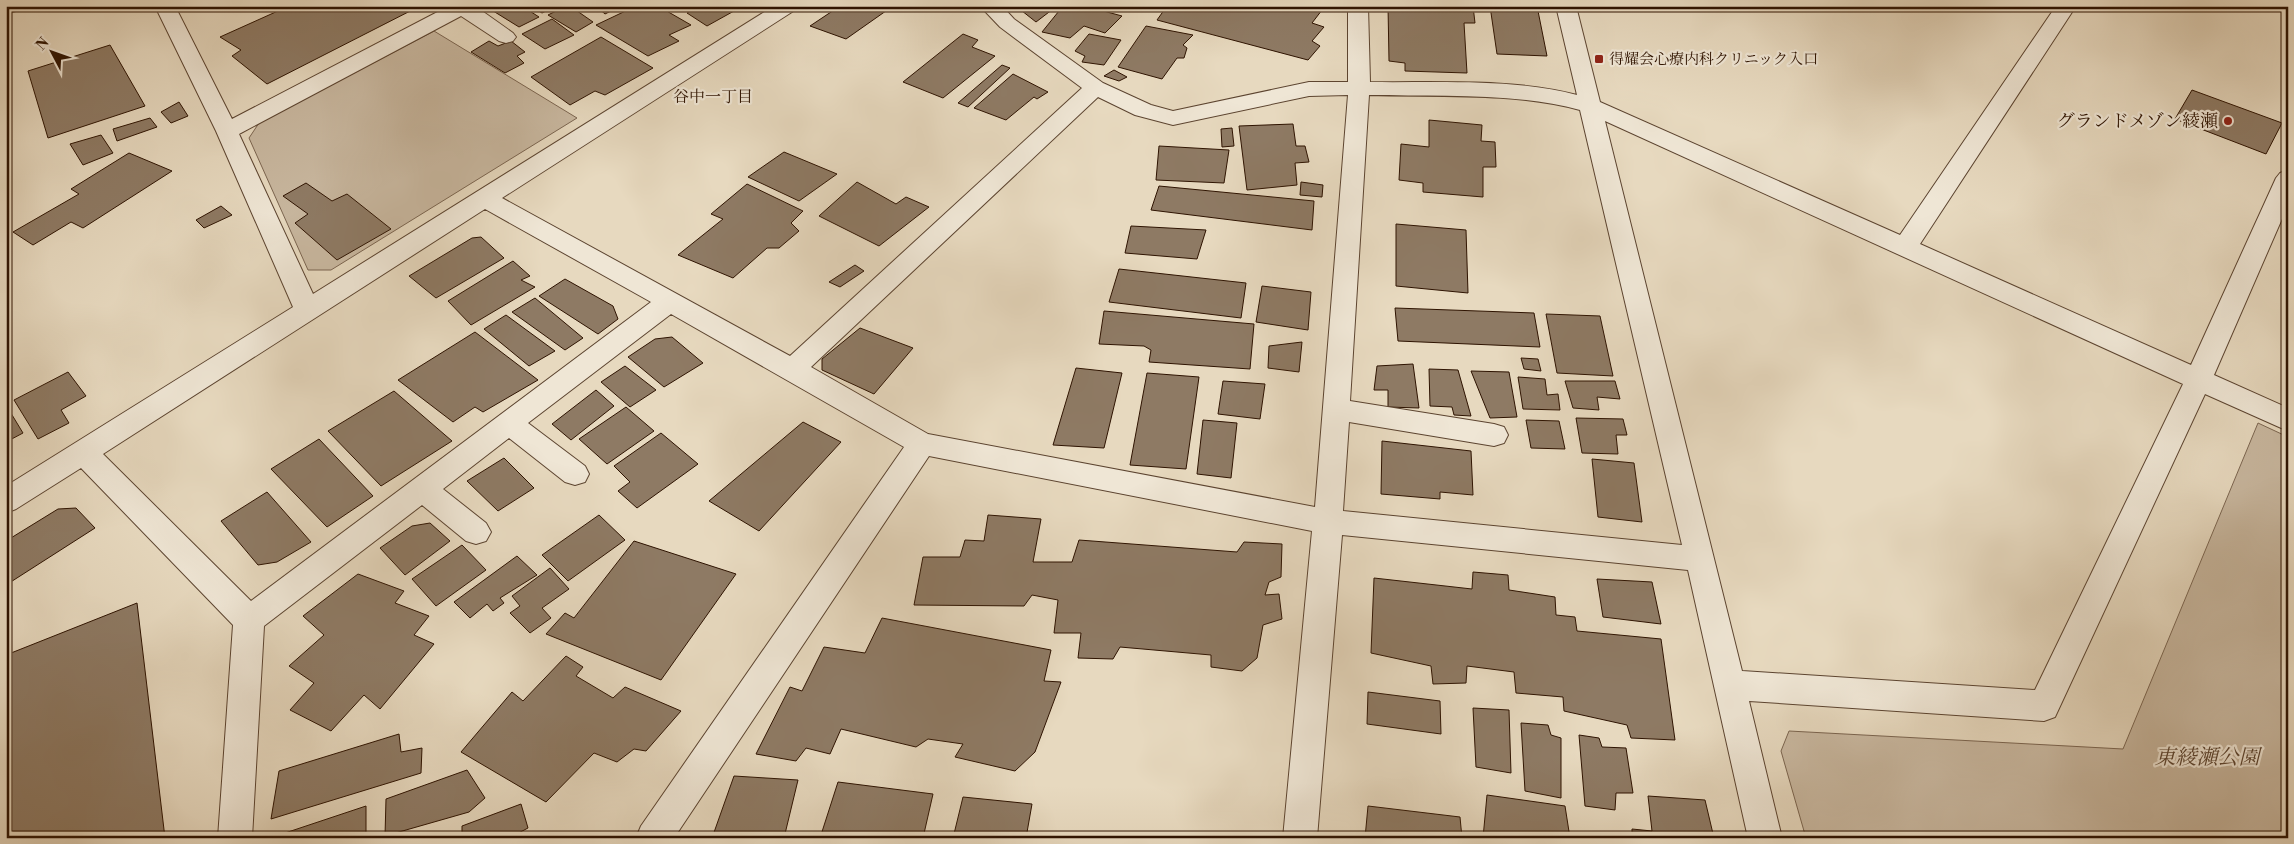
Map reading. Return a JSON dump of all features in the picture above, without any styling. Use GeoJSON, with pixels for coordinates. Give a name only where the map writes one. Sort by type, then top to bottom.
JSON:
{"type":"FeatureCollection","features":[{"type":"Feature","properties":{"kind":"street"},"geometry":{"type":"LineString","coordinates":[[6,8],[12,6]]}},
{"type":"Feature","properties":{"kind":"street"},"geometry":{"type":"LineString","coordinates":[[165,6],[227,131],[307,310]]}},
{"type":"Feature","properties":{"kind":"street"},"geometry":{"type":"LineString","coordinates":[[6,501],[788,6]]}},
{"type":"Feature","properties":{"kind":"street"},"geometry":{"type":"LineString","coordinates":[[990,6],[1007,23],[1095,88],[1143,110],[1173,118],[1309,89],[1359,88],[1518,92],[1550,95],[1591,106],[2288,420]]}},
{"type":"Feature","properties":{"kind":"street"},"geometry":{"type":"LineString","coordinates":[[1300,838],[1328,522],[1359,88],[1358,6]]}},
{"type":"Feature","properties":{"kind":"street"},"geometry":{"type":"LineString","coordinates":[[1566,6],[1700,559],[1765,838]]}},
{"type":"Feature","properties":{"kind":"street"},"geometry":{"type":"LineString","coordinates":[[1904,247],[2066,6]]}},
{"type":"Feature","properties":{"kind":"street"},"geometry":{"type":"LineString","coordinates":[[227,131],[464,7],[506,37]]}},
{"type":"Feature","properties":{"kind":"street"},"geometry":{"type":"LineString","coordinates":[[792,369],[1095,88]]}},
{"type":"Feature","properties":{"kind":"street"},"geometry":{"type":"LineString","coordinates":[[1729,685],[2044,706],[2198,380],[2288,178]]}},
{"type":"Feature","properties":{"kind":"street"},"geometry":{"type":"LineString","coordinates":[[483,198],[792,369],[922,444],[1328,522],[1700,559]]}},
{"type":"Feature","properties":{"kind":"street"},"geometry":{"type":"LineString","coordinates":[[249,620],[670,301]]}},
{"type":"Feature","properties":{"kind":"street"},"geometry":{"type":"LineString","coordinates":[[1336,409],[1494,435]]}},
{"type":"Feature","properties":{"kind":"street"},"geometry":{"type":"LineString","coordinates":[[508,423],[575,474]]}},
{"type":"Feature","properties":{"kind":"street"},"geometry":{"type":"LineString","coordinates":[[653,838],[922,444]]}},
{"type":"Feature","properties":{"kind":"street"},"geometry":{"type":"LineString","coordinates":[[84,452],[249,620],[235,838]]}},
{"type":"Feature","properties":{"kind":"street"},"geometry":{"type":"LineString","coordinates":[[422,488],[476,532]]}},
{"type":"Feature","properties":{"kind":"green space"},"geometry":{"type":"Polygon","coordinates":[[[434,31],[577,118],[331,270],[308,270],[249,138],[259,123],[434,31]]]}},
{"type":"Feature","properties":{"kind":"green space","name":"東綾瀬公園"},"geometry":{"type":"Polygon","coordinates":[[[2258,423],[2288,437],[2288,838],[1806,838],[1781,751],[1789,731],[2123,749],[2258,423]]]}},
{"type":"Feature","properties":{"kind":"building"},"geometry":{"type":"Polygon","coordinates":[[[289,6],[420,6],[267,84],[232,56],[241,50],[220,37],[289,6]]]}},
{"type":"Feature","properties":{"kind":"building"},"geometry":{"type":"Polygon","coordinates":[[[496,6],[522,6],[539,17],[519,27],[490,9],[496,6]]]}},
{"type":"Feature","properties":{"kind":"building"},"geometry":{"type":"Polygon","coordinates":[[[531,6],[556,6],[542,13],[531,6]]]}},
{"type":"Feature","properties":{"kind":"building"},"geometry":{"type":"Polygon","coordinates":[[[566,6],[570,6],[593,22],[576,32],[548,15],[566,6]]]}},
{"type":"Feature","properties":{"kind":"building"},"geometry":{"type":"Polygon","coordinates":[[[596,6],[621,6],[605,14],[596,6]]]}},
{"type":"Feature","properties":{"kind":"building"},"geometry":{"type":"Polygon","coordinates":[[[636,6],[658,6],[691,25],[669,35],[679,41],[648,56],[596,25],[636,6]]]}},
{"type":"Feature","properties":{"kind":"building"},"geometry":{"type":"Polygon","coordinates":[[[699,6],[743,6],[707,26],[687,13],[699,6]]]}},
{"type":"Feature","properties":{"kind":"building"},"geometry":{"type":"Polygon","coordinates":[[[840,6],[893,6],[846,39],[810,26],[840,6]]]}},
{"type":"Feature","properties":{"kind":"building"},"geometry":{"type":"Polygon","coordinates":[[[1045,6],[1053,9],[1036,22],[1017,7],[1045,6]]]}},
{"type":"Feature","properties":{"kind":"building"},"geometry":{"type":"Polygon","coordinates":[[[1063,6],[1085,6],[1122,16],[1105,33],[1084,26],[1070,38],[1042,32],[1063,6]]]}},
{"type":"Feature","properties":{"kind":"building"},"geometry":{"type":"Polygon","coordinates":[[[1167,6],[1307,6],[1322,10],[1312,23],[1324,27],[1312,41],[1320,46],[1308,60],[1157,20],[1167,6]]]}},
{"type":"Feature","properties":{"kind":"building"},"geometry":{"type":"Polygon","coordinates":[[[1388,6],[1473,6],[1475,23],[1464,23],[1467,73],[1405,71],[1405,63],[1389,61],[1388,6]]]}},
{"type":"Feature","properties":{"kind":"building"},"geometry":{"type":"Polygon","coordinates":[[[1490,6],[1537,6],[1547,56],[1497,54],[1490,6]]]}},
{"type":"Feature","properties":{"kind":"building"},"geometry":{"type":"Polygon","coordinates":[[[552,19],[574,35],[545,49],[522,34],[552,19]]]}},
{"type":"Feature","properties":{"kind":"building"},"geometry":{"type":"Polygon","coordinates":[[[1146,26],[1193,35],[1183,45],[1187,48],[1184,58],[1177,58],[1162,79],[1118,67],[1146,26]]]}},
{"type":"Feature","properties":{"kind":"building"},"geometry":{"type":"Polygon","coordinates":[[[963,34],[978,40],[972,47],[995,56],[943,98],[903,82],[963,34]]]}},
{"type":"Feature","properties":{"kind":"building"},"geometry":{"type":"Polygon","coordinates":[[[1089,34],[1121,40],[1104,65],[1082,62],[1085,56],[1075,51],[1089,34]]]}},
{"type":"Feature","properties":{"kind":"building"},"geometry":{"type":"Polygon","coordinates":[[[601,37],[653,68],[605,95],[595,91],[570,105],[531,77],[601,37]]]}},
{"type":"Feature","properties":{"kind":"building"},"geometry":{"type":"Polygon","coordinates":[[[489,41],[498,46],[511,41],[525,52],[517,56],[524,63],[505,73],[471,52],[489,41]]]}},
{"type":"Feature","properties":{"kind":"building"},"geometry":{"type":"Polygon","coordinates":[[[110,45],[145,106],[48,138],[28,71],[110,45]]]}},
{"type":"Feature","properties":{"kind":"building"},"geometry":{"type":"Polygon","coordinates":[[[1002,65],[1010,68],[968,107],[958,103],[1002,65]]]}},
{"type":"Feature","properties":{"kind":"building"},"geometry":{"type":"Polygon","coordinates":[[[1114,70],[1127,77],[1119,81],[1104,76],[1114,70]]]}},
{"type":"Feature","properties":{"kind":"building"},"geometry":{"type":"Polygon","coordinates":[[[1013,74],[1048,92],[1037,99],[1034,97],[1006,120],[974,108],[1013,74]]]}},
{"type":"Feature","properties":{"kind":"building","name":"グランドメゾン綾瀬"},"geometry":{"type":"Polygon","coordinates":[[[2192,90],[2282,123],[2266,154],[2175,119],[2192,90]]]}},
{"type":"Feature","properties":{"kind":"building"},"geometry":{"type":"Polygon","coordinates":[[[179,102],[188,116],[171,123],[161,112],[179,102]]]}},
{"type":"Feature","properties":{"kind":"building"},"geometry":{"type":"Polygon","coordinates":[[[150,118],[157,127],[117,141],[113,129],[150,118]]]}},
{"type":"Feature","properties":{"kind":"building"},"geometry":{"type":"Polygon","coordinates":[[[1429,120],[1482,125],[1481,141],[1495,142],[1496,167],[1483,167],[1483,197],[1423,192],[1423,183],[1399,180],[1401,144],[1429,147],[1429,120]]]}},
{"type":"Feature","properties":{"kind":"building"},"geometry":{"type":"Polygon","coordinates":[[[1293,124],[1296,146],[1305,146],[1309,162],[1295,163],[1297,185],[1247,190],[1239,126],[1293,124]]]}},
{"type":"Feature","properties":{"kind":"building"},"geometry":{"type":"Polygon","coordinates":[[[1232,128],[1234,146],[1222,147],[1221,129],[1232,128]]]}},
{"type":"Feature","properties":{"kind":"building"},"geometry":{"type":"Polygon","coordinates":[[[101,135],[113,153],[83,165],[70,144],[101,135]]]}},
{"type":"Feature","properties":{"kind":"building"},"geometry":{"type":"Polygon","coordinates":[[[1159,146],[1229,150],[1224,183],[1156,180],[1159,146]]]}},
{"type":"Feature","properties":{"kind":"building"},"geometry":{"type":"Polygon","coordinates":[[[784,152],[837,174],[799,201],[748,177],[784,152]]]}},
{"type":"Feature","properties":{"kind":"building"},"geometry":{"type":"Polygon","coordinates":[[[129,153],[172,171],[83,228],[71,222],[33,245],[13,232],[79,194],[71,189],[129,153]]]}},
{"type":"Feature","properties":{"kind":"building"},"geometry":{"type":"Polygon","coordinates":[[[857,182],[896,204],[906,197],[929,207],[879,246],[819,216],[857,182]]]}},
{"type":"Feature","properties":{"kind":"building"},"geometry":{"type":"Polygon","coordinates":[[[1301,182],[1323,185],[1322,197],[1300,195],[1301,182]]]}},
{"type":"Feature","properties":{"kind":"building"},"geometry":{"type":"Polygon","coordinates":[[[306,183],[332,201],[347,194],[391,229],[337,260],[295,223],[308,214],[283,196],[306,183]]]}},
{"type":"Feature","properties":{"kind":"building"},"geometry":{"type":"Polygon","coordinates":[[[747,184],[803,211],[791,223],[799,231],[779,248],[767,248],[733,278],[678,255],[723,219],[711,214],[747,184]]]}},
{"type":"Feature","properties":{"kind":"building"},"geometry":{"type":"Polygon","coordinates":[[[1159,186],[1314,201],[1312,230],[1151,210],[1159,186]]]}},
{"type":"Feature","properties":{"kind":"building"},"geometry":{"type":"Polygon","coordinates":[[[221,206],[232,215],[204,228],[196,220],[221,206]]]}},
{"type":"Feature","properties":{"kind":"building"},"geometry":{"type":"Polygon","coordinates":[[[1396,224],[1466,230],[1468,293],[1396,286],[1396,224]]]}},
{"type":"Feature","properties":{"kind":"building"},"geometry":{"type":"Polygon","coordinates":[[[1131,226],[1206,230],[1197,259],[1125,253],[1131,226]]]}},
{"type":"Feature","properties":{"kind":"building"},"geometry":{"type":"Polygon","coordinates":[[[481,237],[504,258],[436,298],[409,276],[472,238],[481,237]]]}},
{"type":"Feature","properties":{"kind":"building"},"geometry":{"type":"Polygon","coordinates":[[[513,261],[530,276],[521,280],[535,287],[471,325],[448,301],[513,261]]]}},
{"type":"Feature","properties":{"kind":"building"},"geometry":{"type":"Polygon","coordinates":[[[855,265],[864,271],[840,287],[829,282],[855,265]]]}},
{"type":"Feature","properties":{"kind":"building"},"geometry":{"type":"Polygon","coordinates":[[[1119,269],[1246,283],[1241,318],[1109,302],[1119,269]]]}},
{"type":"Feature","properties":{"kind":"building"},"geometry":{"type":"Polygon","coordinates":[[[565,279],[613,306],[618,319],[598,334],[539,296],[565,279]]]}},
{"type":"Feature","properties":{"kind":"building"},"geometry":{"type":"Polygon","coordinates":[[[1262,286],[1311,292],[1308,330],[1256,322],[1262,286]]]}},
{"type":"Feature","properties":{"kind":"building"},"geometry":{"type":"Polygon","coordinates":[[[535,298],[583,338],[565,350],[512,312],[535,298]]]}},
{"type":"Feature","properties":{"kind":"building"},"geometry":{"type":"Polygon","coordinates":[[[1395,308],[1534,313],[1540,347],[1398,341],[1395,308]]]}},
{"type":"Feature","properties":{"kind":"building"},"geometry":{"type":"Polygon","coordinates":[[[1104,311],[1254,324],[1250,369],[1149,362],[1151,350],[1144,346],[1099,344],[1104,311]]]}},
{"type":"Feature","properties":{"kind":"building"},"geometry":{"type":"Polygon","coordinates":[[[1546,314],[1600,316],[1613,376],[1557,373],[1546,314]]]}},
{"type":"Feature","properties":{"kind":"building"},"geometry":{"type":"Polygon","coordinates":[[[506,315],[555,351],[529,366],[484,329],[506,315]]]}},
{"type":"Feature","properties":{"kind":"building"},"geometry":{"type":"Polygon","coordinates":[[[860,328],[913,348],[874,394],[822,370],[822,359],[860,328]]]}},
{"type":"Feature","properties":{"kind":"building"},"geometry":{"type":"Polygon","coordinates":[[[475,332],[538,380],[483,412],[475,407],[453,422],[398,380],[475,332]]]}},
{"type":"Feature","properties":{"kind":"building"},"geometry":{"type":"Polygon","coordinates":[[[672,337],[703,363],[664,387],[628,357],[655,339],[672,337]]]}},
{"type":"Feature","properties":{"kind":"building"},"geometry":{"type":"Polygon","coordinates":[[[1302,342],[1299,372],[1268,368],[1269,346],[1302,342]]]}},
{"type":"Feature","properties":{"kind":"building"},"geometry":{"type":"Polygon","coordinates":[[[1521,358],[1538,359],[1541,371],[1524,369],[1521,358]]]}},
{"type":"Feature","properties":{"kind":"building"},"geometry":{"type":"Polygon","coordinates":[[[1413,364],[1419,408],[1388,407],[1388,390],[1374,390],[1377,366],[1413,364]]]}},
{"type":"Feature","properties":{"kind":"building"},"geometry":{"type":"Polygon","coordinates":[[[625,366],[656,390],[630,407],[601,382],[625,366]]]}},
{"type":"Feature","properties":{"kind":"building"},"geometry":{"type":"Polygon","coordinates":[[[1076,368],[1122,373],[1104,448],[1053,445],[1076,368]]]}},
{"type":"Feature","properties":{"kind":"building"},"geometry":{"type":"Polygon","coordinates":[[[1429,369],[1458,370],[1471,416],[1454,415],[1452,407],[1430,406],[1429,369]]]}},
{"type":"Feature","properties":{"kind":"building"},"geometry":{"type":"Polygon","coordinates":[[[1471,371],[1509,372],[1517,417],[1490,418],[1471,371]]]}},
{"type":"Feature","properties":{"kind":"building"},"geometry":{"type":"Polygon","coordinates":[[[68,372],[86,396],[61,410],[69,423],[38,439],[14,400],[68,372]]]}},
{"type":"Feature","properties":{"kind":"building"},"geometry":{"type":"Polygon","coordinates":[[[1147,373],[1199,377],[1186,469],[1130,465],[1147,373]]]}},
{"type":"Feature","properties":{"kind":"building"},"geometry":{"type":"Polygon","coordinates":[[[1518,377],[1545,379],[1547,395],[1558,394],[1560,410],[1523,409],[1518,377]]]}},
{"type":"Feature","properties":{"kind":"building"},"geometry":{"type":"Polygon","coordinates":[[[1223,381],[1265,384],[1260,419],[1218,414],[1223,381]]]}},
{"type":"Feature","properties":{"kind":"building"},"geometry":{"type":"Polygon","coordinates":[[[1565,381],[1615,381],[1620,399],[1597,397],[1599,410],[1573,408],[1565,381]]]}},
{"type":"Feature","properties":{"kind":"building"},"geometry":{"type":"Polygon","coordinates":[[[596,390],[614,406],[571,440],[552,424],[596,390]]]}},
{"type":"Feature","properties":{"kind":"building"},"geometry":{"type":"Polygon","coordinates":[[[394,391],[452,441],[381,486],[328,431],[394,391]]]}},
{"type":"Feature","properties":{"kind":"building"},"geometry":{"type":"Polygon","coordinates":[[[6,405],[23,433],[6,442],[6,405]]]}},
{"type":"Feature","properties":{"kind":"building"},"geometry":{"type":"Polygon","coordinates":[[[626,407],[654,431],[607,464],[579,439],[626,407]]]}},
{"type":"Feature","properties":{"kind":"building"},"geometry":{"type":"Polygon","coordinates":[[[1576,418],[1623,419],[1627,435],[1616,435],[1618,454],[1582,453],[1576,418]]]}},
{"type":"Feature","properties":{"kind":"building"},"geometry":{"type":"Polygon","coordinates":[[[1203,420],[1237,423],[1231,478],[1197,474],[1203,420]]]}},
{"type":"Feature","properties":{"kind":"building"},"geometry":{"type":"Polygon","coordinates":[[[1526,420],[1559,421],[1565,449],[1531,448],[1526,420]]]}},
{"type":"Feature","properties":{"kind":"building"},"geometry":{"type":"Polygon","coordinates":[[[803,422],[841,442],[759,531],[709,501],[803,422]]]}},
{"type":"Feature","properties":{"kind":"building"},"geometry":{"type":"Polygon","coordinates":[[[661,433],[698,464],[637,508],[618,491],[630,482],[614,466],[661,433]]]}},
{"type":"Feature","properties":{"kind":"building"},"geometry":{"type":"Polygon","coordinates":[[[319,439],[373,496],[327,527],[271,469],[319,439]]]}},
{"type":"Feature","properties":{"kind":"building"},"geometry":{"type":"Polygon","coordinates":[[[1382,441],[1471,451],[1473,495],[1440,492],[1440,499],[1381,494],[1382,441]]]}},
{"type":"Feature","properties":{"kind":"building"},"geometry":{"type":"Polygon","coordinates":[[[504,458],[534,488],[498,511],[467,481],[504,458]]]}},
{"type":"Feature","properties":{"kind":"building"},"geometry":{"type":"Polygon","coordinates":[[[1592,459],[1634,463],[1642,522],[1598,517],[1592,459]]]}},
{"type":"Feature","properties":{"kind":"building"},"geometry":{"type":"Polygon","coordinates":[[[267,492],[311,542],[277,562],[258,565],[221,521],[267,492]]]}},
{"type":"Feature","properties":{"kind":"building"},"geometry":{"type":"Polygon","coordinates":[[[76,508],[95,528],[6,585],[6,541],[58,509],[76,508]]]}},
{"type":"Feature","properties":{"kind":"building"},"geometry":{"type":"Polygon","coordinates":[[[599,515],[625,540],[568,581],[542,555],[599,515]]]}},
{"type":"Feature","properties":{"kind":"building"},"geometry":{"type":"Polygon","coordinates":[[[988,515],[1041,519],[1033,562],[1072,562],[1079,540],[1237,552],[1244,542],[1282,544],[1281,577],[1269,582],[1265,595],[1279,594],[1282,619],[1263,625],[1257,658],[1242,671],[1211,667],[1211,655],[1120,647],[1113,659],[1078,658],[1081,633],[1054,633],[1058,600],[1032,595],[1024,606],[914,605],[923,557],[960,557],[965,540],[984,541],[988,515]]]}},
{"type":"Feature","properties":{"kind":"building"},"geometry":{"type":"Polygon","coordinates":[[[430,523],[450,541],[405,575],[380,548],[412,526],[430,523]]]}},
{"type":"Feature","properties":{"kind":"building"},"geometry":{"type":"Polygon","coordinates":[[[634,541],[736,574],[661,680],[546,634],[565,613],[574,618],[634,541]]]}},
{"type":"Feature","properties":{"kind":"building"},"geometry":{"type":"Polygon","coordinates":[[[462,545],[486,570],[436,606],[412,579],[462,545]]]}},
{"type":"Feature","properties":{"kind":"building"},"geometry":{"type":"Polygon","coordinates":[[[517,556],[537,575],[500,598],[504,603],[493,611],[487,604],[470,618],[454,602],[517,556]]]}},
{"type":"Feature","properties":{"kind":"building"},"geometry":{"type":"Polygon","coordinates":[[[550,568],[569,589],[542,608],[551,618],[530,633],[510,613],[520,606],[512,596],[550,568]]]}},
{"type":"Feature","properties":{"kind":"building"},"geometry":{"type":"Polygon","coordinates":[[[1473,572],[1508,575],[1509,590],[1555,597],[1556,615],[1575,617],[1577,631],[1661,639],[1675,740],[1631,738],[1627,725],[1564,711],[1563,697],[1516,693],[1514,672],[1467,666],[1466,683],[1433,684],[1431,666],[1371,653],[1374,578],[1472,589],[1473,572]]]}},
{"type":"Feature","properties":{"kind":"building"},"geometry":{"type":"Polygon","coordinates":[[[358,574],[404,591],[395,603],[429,616],[414,635],[434,644],[380,709],[364,695],[331,731],[290,710],[314,683],[289,666],[324,635],[303,616],[358,574]]]}},
{"type":"Feature","properties":{"kind":"building"},"geometry":{"type":"Polygon","coordinates":[[[1597,579],[1652,582],[1661,624],[1603,617],[1597,579]]]}},
{"type":"Feature","properties":{"kind":"building"},"geometry":{"type":"Polygon","coordinates":[[[137,603],[165,838],[6,838],[6,655],[137,603]]]}},
{"type":"Feature","properties":{"kind":"building"},"geometry":{"type":"Polygon","coordinates":[[[882,618],[1051,650],[1044,681],[1061,682],[1035,752],[1015,771],[955,757],[963,744],[928,739],[916,747],[841,729],[830,754],[806,748],[796,761],[756,754],[790,687],[802,691],[824,647],[865,653],[882,618]]]}},
{"type":"Feature","properties":{"kind":"building"},"geometry":{"type":"Polygon","coordinates":[[[566,656],[583,667],[576,676],[613,698],[625,687],[681,711],[646,751],[634,749],[617,762],[594,753],[546,802],[461,752],[512,692],[523,701],[566,656]]]}},
{"type":"Feature","properties":{"kind":"building"},"geometry":{"type":"Polygon","coordinates":[[[1368,692],[1440,701],[1441,734],[1367,724],[1368,692]]]}},
{"type":"Feature","properties":{"kind":"building"},"geometry":{"type":"Polygon","coordinates":[[[1473,708],[1509,710],[1511,773],[1476,767],[1473,708]]]}},
{"type":"Feature","properties":{"kind":"building"},"geometry":{"type":"Polygon","coordinates":[[[1521,723],[1548,725],[1551,735],[1561,738],[1561,798],[1525,791],[1521,723]]]}},
{"type":"Feature","properties":{"kind":"building"},"geometry":{"type":"Polygon","coordinates":[[[399,734],[401,752],[422,748],[421,773],[271,819],[279,771],[399,734]]]}},
{"type":"Feature","properties":{"kind":"building"},"geometry":{"type":"Polygon","coordinates":[[[1579,735],[1599,738],[1602,747],[1626,748],[1633,793],[1616,793],[1615,810],[1585,806],[1579,735]]]}},
{"type":"Feature","properties":{"kind":"building"},"geometry":{"type":"Polygon","coordinates":[[[467,770],[485,798],[469,812],[385,836],[386,799],[467,770]]]}},
{"type":"Feature","properties":{"kind":"building"},"geometry":{"type":"Polygon","coordinates":[[[734,776],[798,780],[784,838],[712,838],[734,776]]]}},
{"type":"Feature","properties":{"kind":"building"},"geometry":{"type":"Polygon","coordinates":[[[838,782],[933,794],[923,838],[820,838],[838,782]]]}},
{"type":"Feature","properties":{"kind":"building"},"geometry":{"type":"Polygon","coordinates":[[[1487,795],[1565,806],[1570,838],[1483,838],[1487,795]]]}},
{"type":"Feature","properties":{"kind":"building"},"geometry":{"type":"Polygon","coordinates":[[[1648,796],[1705,800],[1714,838],[1632,838],[1632,829],[1652,831],[1648,796]]]}},
{"type":"Feature","properties":{"kind":"building"},"geometry":{"type":"Polygon","coordinates":[[[963,797],[1032,804],[1026,838],[953,838],[963,797]]]}},
{"type":"Feature","properties":{"kind":"building"},"geometry":{"type":"Polygon","coordinates":[[[521,804],[528,828],[509,838],[462,838],[462,826],[521,804]]]}},
{"type":"Feature","properties":{"kind":"building"},"geometry":{"type":"Polygon","coordinates":[[[366,806],[366,838],[281,838],[282,834],[366,806]]]}},
{"type":"Feature","properties":{"kind":"building"},"geometry":{"type":"Polygon","coordinates":[[[1368,806],[1460,817],[1462,838],[1365,838],[1368,806]]]}},
{"type":"Feature","properties":{"kind":"place","name":"得耀会心療内科クリニック入口"},"geometry":{"type":"Point","coordinates":[1599,59]}},
{"type":"Feature","properties":{"kind":"place","name":"グランドメゾン綾瀬"},"geometry":{"type":"Point","coordinates":[2228,121]}},
{"type":"Feature","properties":{"kind":"district","name":"谷中一丁目"},"geometry":{"type":"Point","coordinates":[713,96]}}]}
